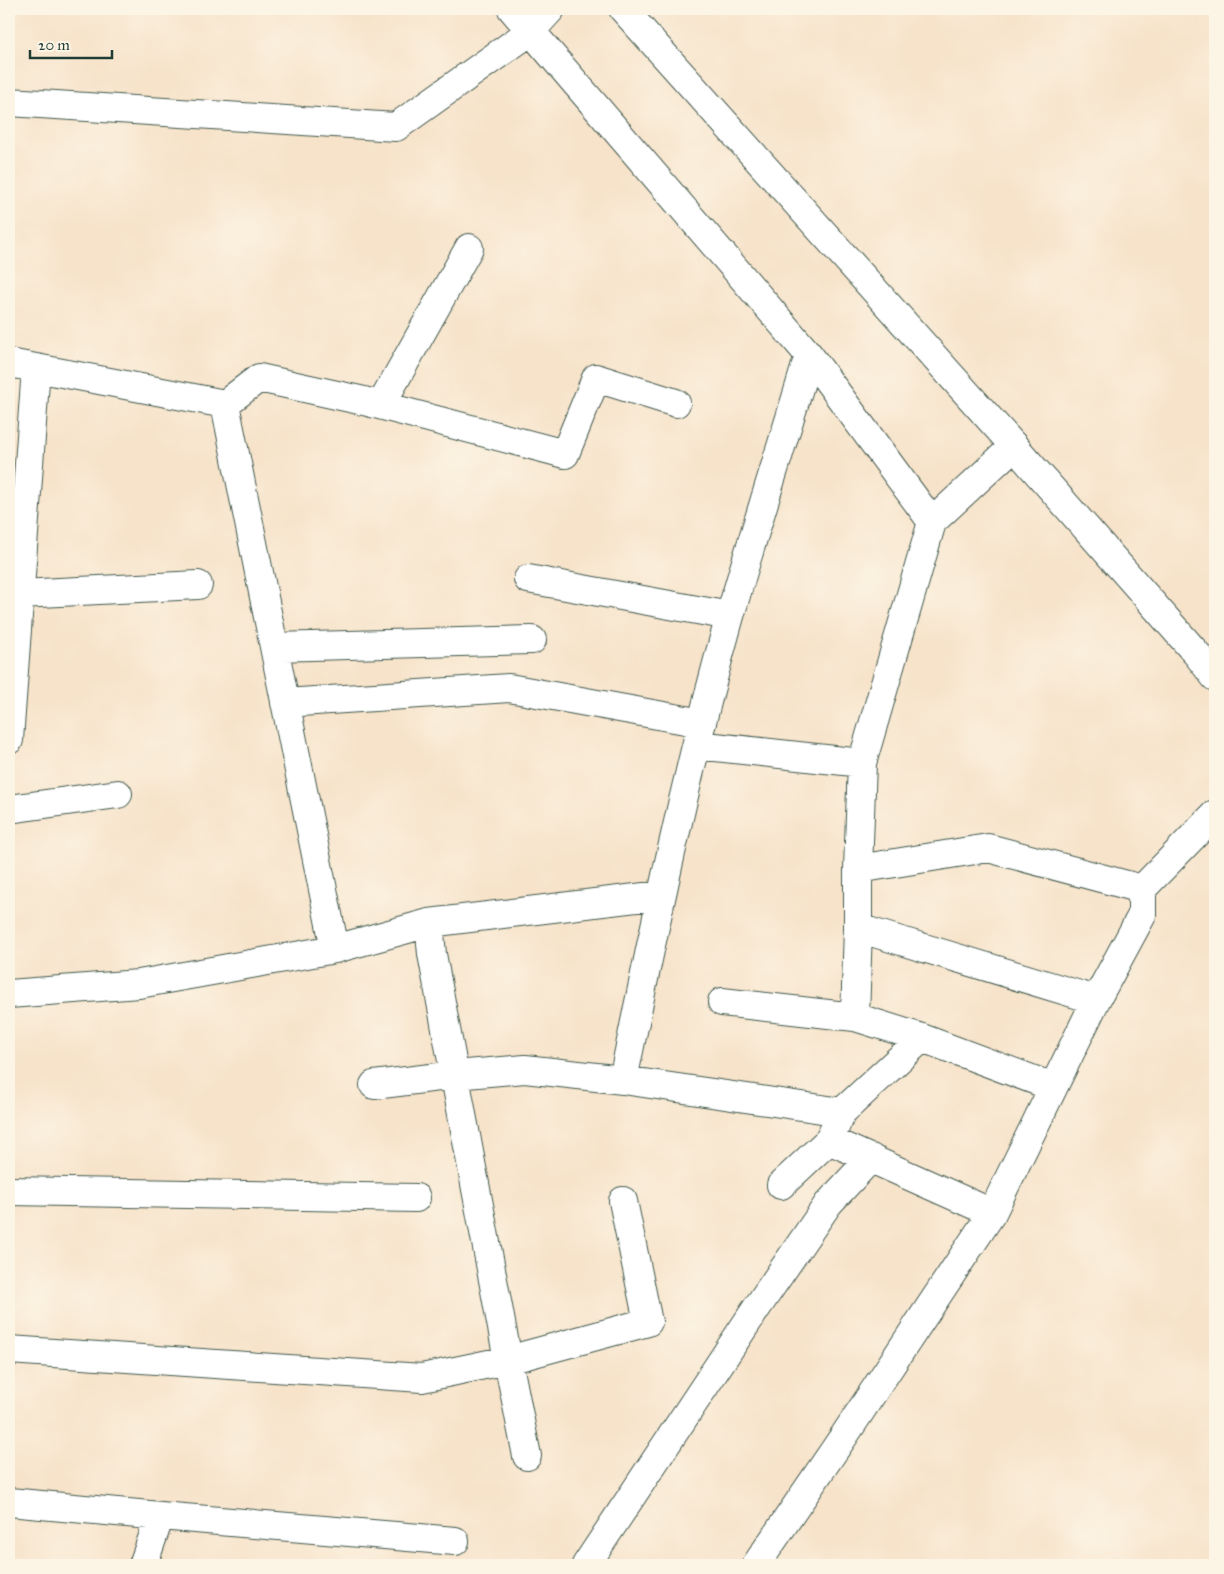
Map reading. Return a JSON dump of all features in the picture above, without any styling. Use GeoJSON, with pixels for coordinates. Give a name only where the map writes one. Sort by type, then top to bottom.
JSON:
{"type":"FeatureCollection","features":[{"type":"Feature","properties":{"kind":"street"},"geometry":{"type":"LineString","coordinates":[[512,9],[809,356],[932,522]]}},
{"type":"Feature","properties":{"kind":"street"},"geometry":{"type":"LineString","coordinates":[[9,102],[396,127],[531,31],[551,9]]}},
{"type":"Feature","properties":{"kind":"street"},"geometry":{"type":"LineString","coordinates":[[623,9],[1014,446],[1215,677]]}},
{"type":"Feature","properties":{"kind":"street"},"geometry":{"type":"LineString","coordinates":[[381,405],[469,248]]}},
{"type":"Feature","properties":{"kind":"street"},"geometry":{"type":"LineString","coordinates":[[623,1080],[661,895],[699,734],[730,616],[809,356]]}},
{"type":"Feature","properties":{"kind":"street"},"geometry":{"type":"LineString","coordinates":[[9,363],[225,404],[258,378],[381,405],[566,454],[596,378],[676,403]]}},
{"type":"Feature","properties":{"kind":"street"},"geometry":{"type":"LineString","coordinates":[[9,740],[36,368]]}},
{"type":"Feature","properties":{"kind":"street"},"geometry":{"type":"LineString","coordinates":[[225,404],[334,949]]}},
{"type":"Feature","properties":{"kind":"street"},"geometry":{"type":"LineString","coordinates":[[854,1017],[862,763],[932,522],[1014,446]]}},
{"type":"Feature","properties":{"kind":"street"},"geometry":{"type":"LineString","coordinates":[[528,579],[730,616]]}},
{"type":"Feature","properties":{"kind":"street"},"geometry":{"type":"LineString","coordinates":[[20,594],[198,585]]}},
{"type":"Feature","properties":{"kind":"street"},"geometry":{"type":"LineString","coordinates":[[274,647],[532,640]]}},
{"type":"Feature","properties":{"kind":"street"},"geometry":{"type":"LineString","coordinates":[[285,703],[509,688],[699,734],[862,763]]}},
{"type":"Feature","properties":{"kind":"street"},"geometry":{"type":"LineString","coordinates":[[9,808],[118,794]]}},
{"type":"Feature","properties":{"kind":"street"},"geometry":{"type":"LineString","coordinates":[[756,1565],[992,1213],[1096,1000],[1142,915],[1142,889],[1215,814]]}},
{"type":"Feature","properties":{"kind":"street"},"geometry":{"type":"LineString","coordinates":[[858,869],[988,848],[1142,889]]}},
{"type":"Feature","properties":{"kind":"street"},"geometry":{"type":"LineString","coordinates":[[9,994],[139,984],[334,949],[429,923],[661,895]]}},
{"type":"Feature","properties":{"kind":"street"},"geometry":{"type":"LineString","coordinates":[[429,923],[432,954],[527,1456]]}},
{"type":"Feature","properties":{"kind":"street"},"geometry":{"type":"LineString","coordinates":[[858,928],[1096,1000]]}},
{"type":"Feature","properties":{"kind":"street"},"geometry":{"type":"LineString","coordinates":[[722,1002],[854,1017],[922,1038],[1053,1087]]}},
{"type":"Feature","properties":{"kind":"street"},"geometry":{"type":"LineString","coordinates":[[781,1185],[829,1140],[842,1112],[922,1038]]}},
{"type":"Feature","properties":{"kind":"street"},"geometry":{"type":"LineString","coordinates":[[374,1085],[526,1069],[623,1080],[842,1112]]}},
{"type":"Feature","properties":{"kind":"street"},"geometry":{"type":"LineString","coordinates":[[829,1140],[992,1213]]}},
{"type":"Feature","properties":{"kind":"street"},"geometry":{"type":"LineString","coordinates":[[586,1565],[828,1204],[871,1158]]}},
{"type":"Feature","properties":{"kind":"street"},"geometry":{"type":"LineString","coordinates":[[9,1191],[416,1198]]}},
{"type":"Feature","properties":{"kind":"street"},"geometry":{"type":"LineString","coordinates":[[9,1350],[422,1378],[508,1360],[648,1322],[623,1201]]}},
{"type":"Feature","properties":{"kind":"street"},"geometry":{"type":"LineString","coordinates":[[9,1502],[455,1541]]}},
{"type":"Feature","properties":{"kind":"street"},"geometry":{"type":"LineString","coordinates":[[143,1565],[160,1516]]}}]}
